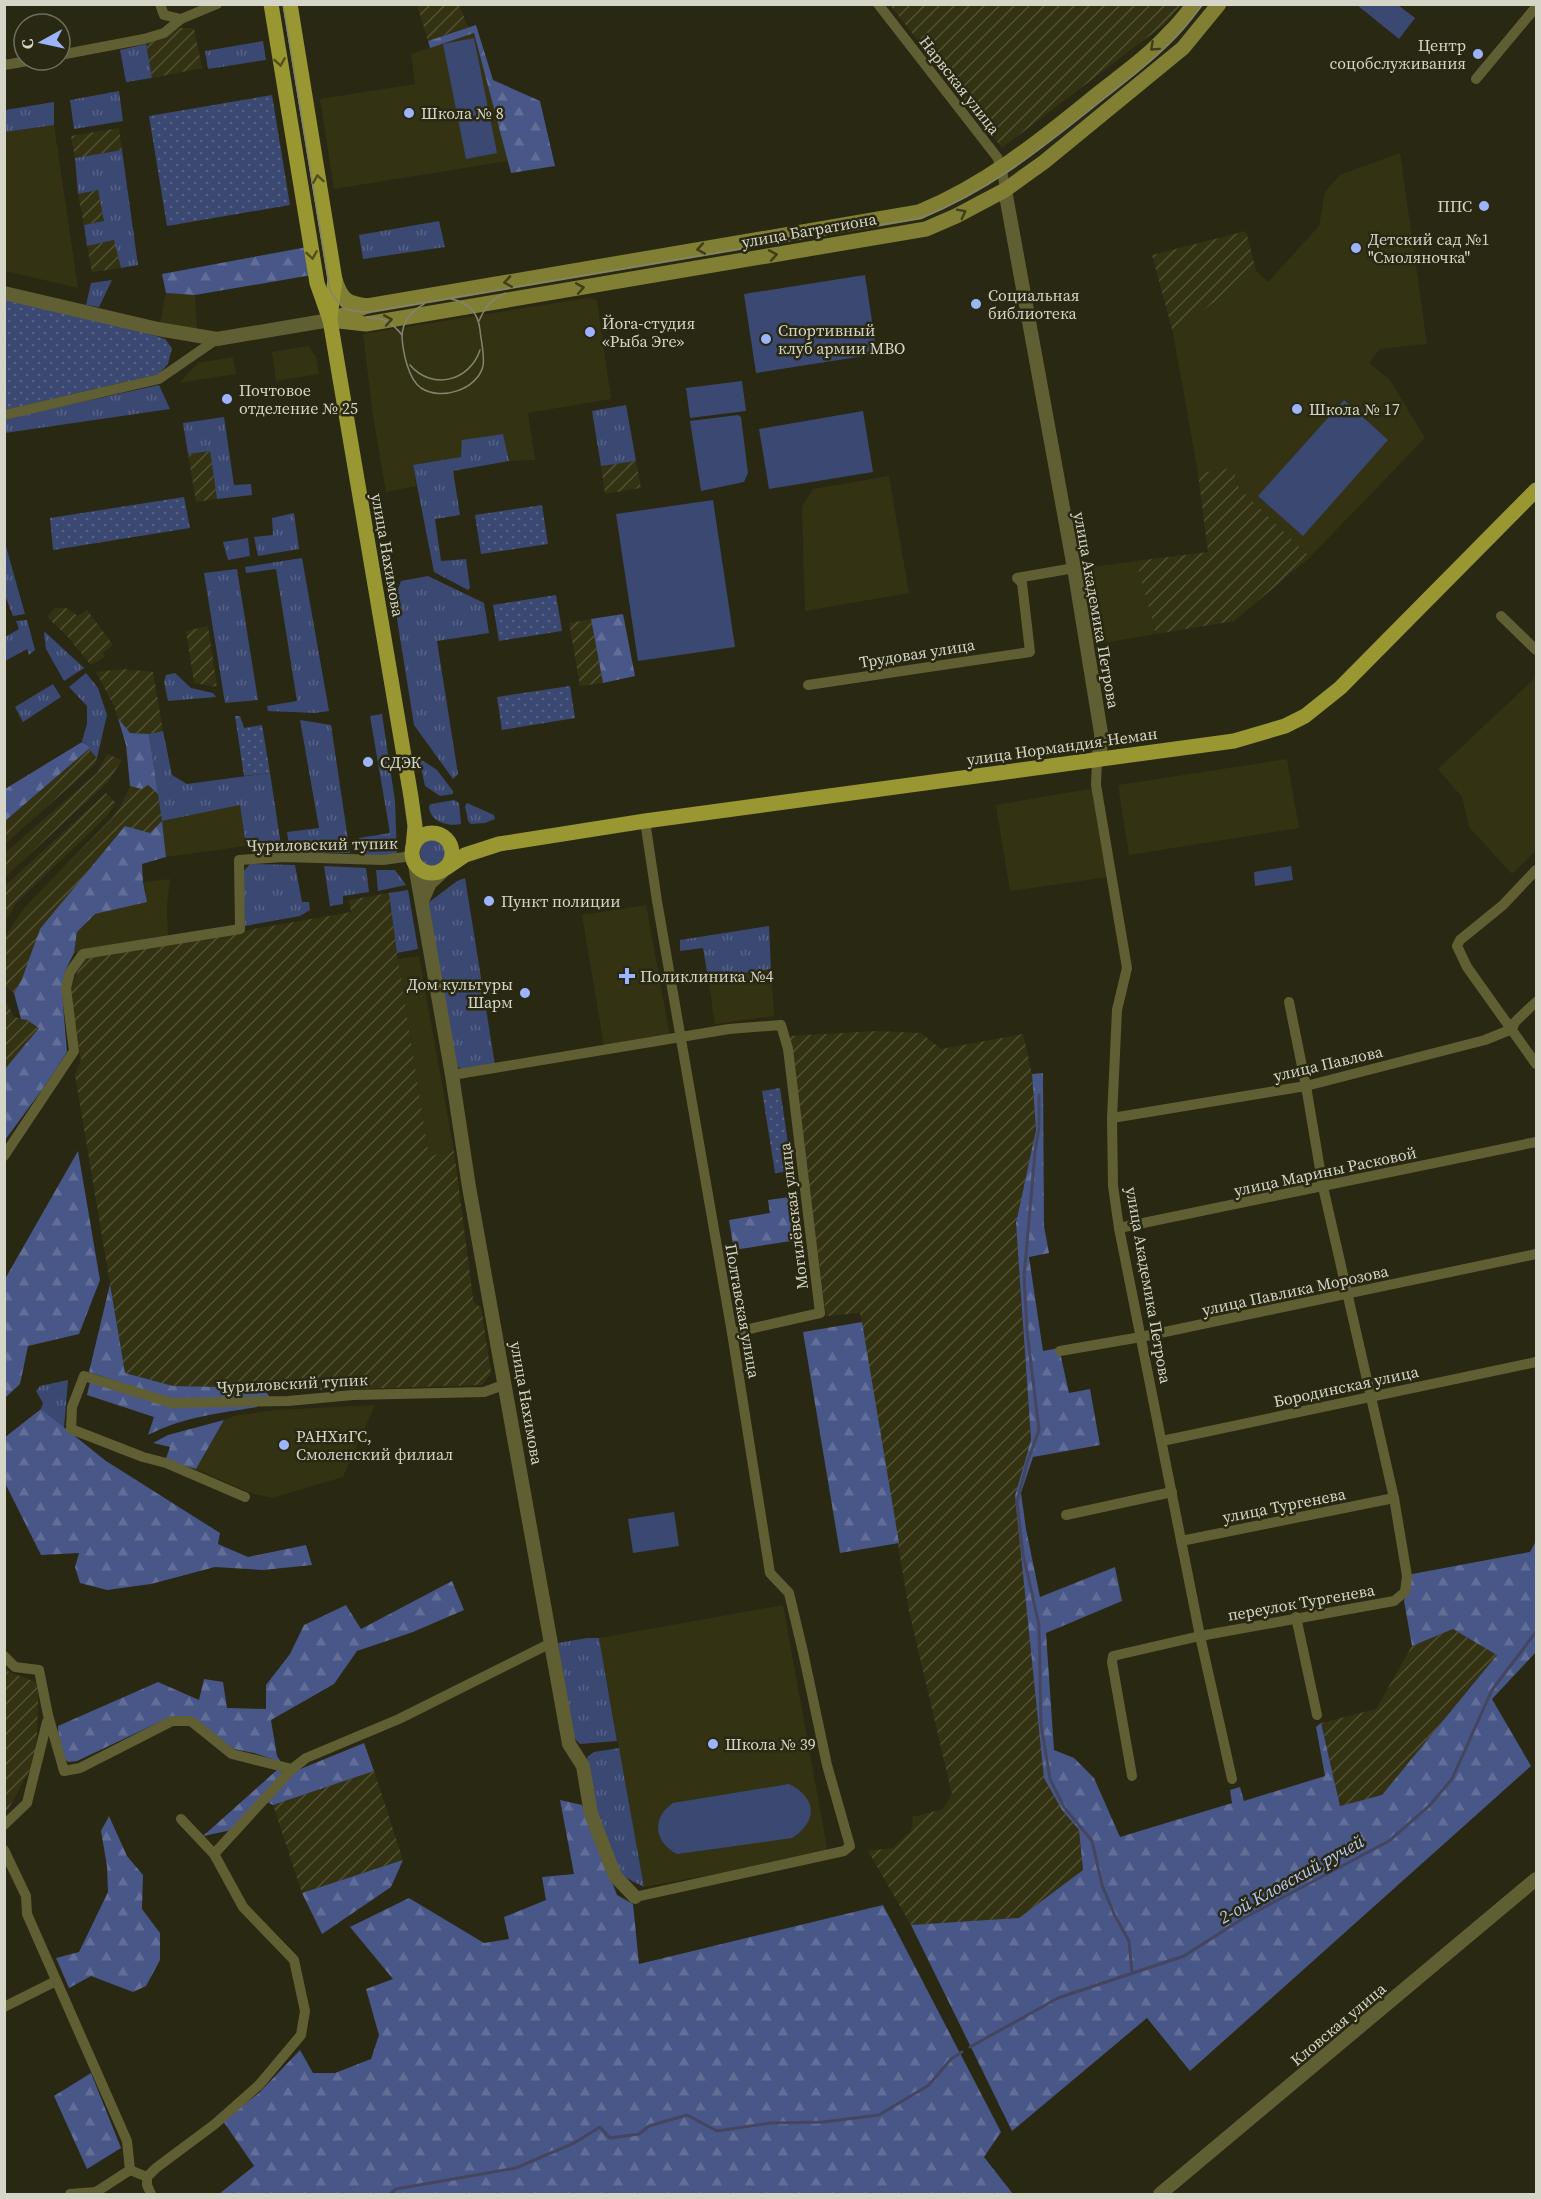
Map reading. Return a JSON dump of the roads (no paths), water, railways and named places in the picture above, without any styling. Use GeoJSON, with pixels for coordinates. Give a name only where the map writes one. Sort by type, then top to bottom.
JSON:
{"type":"FeatureCollection","features":[{"type":"Feature","properties":{"kind":"main road","name":"улица Нахимова"},"geometry":{"type":"LineString","coordinates":[[271,4],[317,283],[330,320],[411,797]]}},
{"type":"Feature","properties":{"kind":"main road","name":"улица Нахимова"},"geometry":{"type":"LineString","coordinates":[[290,4],[335,280],[330,320]]}},
{"type":"Feature","properties":{"kind":"main road","name":"улица Багратиона"},"geometry":{"type":"LineString","coordinates":[[330,320],[367,306],[919,212],[949,200],[1002,169],[1034,146],[1146,55],[1169,34],[1194,4]]}},
{"type":"Feature","properties":{"kind":"main road","name":"улица Багратиона"},"geometry":{"type":"LineString","coordinates":[[330,320],[366,324],[926,229],[1005,190],[1044,162],[1183,48],[1219,4]]}},
{"type":"Feature","properties":{"kind":"main road"},"geometry":{"type":"LineString","coordinates":[[730,244],[733,262]]}},
{"type":"Feature","properties":{"kind":"main road"},"geometry":{"type":"LineString","coordinates":[[335,280],[340,294],[349,303],[367,306]]}},
{"type":"Feature","properties":{"kind":"main road","name":"улица Нормандия-Неман"},"geometry":{"type":"LineString","coordinates":[[499,844],[645,821],[1234,741],[1285,726],[1305,716],[1340,688],[1536,490]]}},
{"type":"Feature","properties":{"kind":"main road"},"geometry":{"type":"LineString","coordinates":[[411,797],[422,825],[464,844],[499,844]]}},
{"type":"Feature","properties":{"kind":"main road"},"geometry":{"type":"LineString","coordinates":[[411,797],[415,826],[414,856],[424,872],[432,874],[444,870],[465,855],[499,844]]}},
{"type":"Feature","properties":{"kind":"main road"},"geometry":{"type":"LineString","coordinates":[[414,856],[419,838],[426,834],[441,835],[452,847],[453,854],[451,862],[444,870]]}},
{"type":"Feature","properties":{"kind":"street"},"geometry":{"type":"LineString","coordinates":[[160,4],[164,15],[182,19]]}},
{"type":"Feature","properties":{"kind":"street"},"geometry":{"type":"LineString","coordinates":[[72,53],[164,33],[182,19],[217,4]]}},
{"type":"Feature","properties":{"kind":"street","name":"Нарвская улица"},"geometry":{"type":"LineString","coordinates":[[878,4],[997,157],[1002,169],[1005,190]]}},
{"type":"Feature","properties":{"kind":"street"},"geometry":{"type":"LineString","coordinates":[[1476,79],[1536,7]]}},
{"type":"Feature","properties":{"kind":"street","name":"улица Академика Петрова"},"geometry":{"type":"LineString","coordinates":[[1005,190],[1074,568],[1101,733],[1096,785],[1127,968],[1117,1010],[1112,1118],[1113,1186],[1119,1228],[1200,1636],[1232,1779]]}},
{"type":"Feature","properties":{"kind":"street"},"geometry":{"type":"LineString","coordinates":[[4,293],[158,329],[217,339]]}},
{"type":"Feature","properties":{"kind":"street","name":"улица Багратиона"},"geometry":{"type":"LineString","coordinates":[[4,415],[159,379],[217,339],[330,320]]}},
{"type":"Feature","properties":{"kind":"street","name":"Трудовая улица"},"geometry":{"type":"LineString","coordinates":[[808,685],[1030,652],[1022,583],[1017,578],[1074,568]]}},
{"type":"Feature","properties":{"kind":"street"},"geometry":{"type":"LineString","coordinates":[[1501,616],[1536,650]]}},
{"type":"Feature","properties":{"kind":"street","name":"Полтавская улица"},"geometry":{"type":"LineString","coordinates":[[635,1897],[844,1851],[850,1846],[835,1796],[789,1593],[770,1573],[732,1333],[645,821]]}},
{"type":"Feature","properties":{"kind":"street","name":"улица Нахимова"},"geometry":{"type":"LineString","coordinates":[[414,856],[469,1187],[569,1744],[584,1766],[591,1814],[615,1876],[635,1897]]}},
{"type":"Feature","properties":{"kind":"street","name":"Чуриловский тупик"},"geometry":{"type":"LineString","coordinates":[[4,1156],[74,1051],[66,988],[70,972],[83,954],[240,929],[239,860],[284,857],[383,861],[414,856]]}},
{"type":"Feature","properties":{"kind":"street"},"geometry":{"type":"LineString","coordinates":[[422,901],[430,883],[444,870]]}},
{"type":"Feature","properties":{"kind":"street"},"geometry":{"type":"LineString","coordinates":[[1536,870],[1503,905],[1460,940],[1457,946],[1463,960],[1536,1064]]}},
{"type":"Feature","properties":{"kind":"street"},"geometry":{"type":"LineString","coordinates":[[1289,1002],[1323,1187],[1394,1498]]}},
{"type":"Feature","properties":{"kind":"street","name":"улица Павлова"},"geometry":{"type":"LineString","coordinates":[[1112,1118],[1306,1086],[1485,1040],[1512,1029],[1515,1022],[1536,1002]]}},
{"type":"Feature","properties":{"kind":"street","name":"Могилёвская улица"},"geometry":{"type":"LineString","coordinates":[[680,1037],[729,1029],[781,1026],[788,1049],[820,1313],[732,1333]]}},
{"type":"Feature","properties":{"kind":"street"},"geometry":{"type":"LineString","coordinates":[[452,1075],[680,1037]]}},
{"type":"Feature","properties":{"kind":"street","name":"улица Марины Расковой"},"geometry":{"type":"LineString","coordinates":[[1119,1228],[1536,1142]]}},
{"type":"Feature","properties":{"kind":"street","name":"улица Павлика Морозова"},"geometry":{"type":"LineString","coordinates":[[1059,1351],[1141,1337],[1348,1295],[1536,1254]]}},
{"type":"Feature","properties":{"kind":"street","name":"Бородинская улица"},"geometry":{"type":"LineString","coordinates":[[1161,1441],[1536,1362]]}},
{"type":"Feature","properties":{"kind":"street","name":"Чуриловский тупик"},"geometry":{"type":"LineString","coordinates":[[245,1497],[166,1463],[143,1457],[70,1429],[72,1407],[84,1376],[172,1403],[288,1401],[353,1395],[484,1392],[506,1384]]}},
{"type":"Feature","properties":{"kind":"street"},"geometry":{"type":"LineString","coordinates":[[1066,1515],[1172,1492]]}},
{"type":"Feature","properties":{"kind":"street","name":"улица Тургенева"},"geometry":{"type":"LineString","coordinates":[[1181,1541],[1394,1498]]}},
{"type":"Feature","properties":{"kind":"street","name":"переулок Тургенева"},"geometry":{"type":"LineString","coordinates":[[1132,1776],[1112,1662],[1113,1656],[1296,1617],[1394,1601],[1405,1592],[1407,1576],[1394,1498]]}},
{"type":"Feature","properties":{"kind":"street"},"geometry":{"type":"LineString","coordinates":[[1296,1617],[1317,1715]]}},
{"type":"Feature","properties":{"kind":"street"},"geometry":{"type":"LineString","coordinates":[[214,1854],[292,1769],[306,1758],[399,1719],[551,1643]]}},
{"type":"Feature","properties":{"kind":"street"},"geometry":{"type":"LineString","coordinates":[[4,1656],[15,1667],[39,1670],[48,1715],[64,1771],[80,1768],[172,1721],[191,1721],[231,1754],[292,1769]]}},
{"type":"Feature","properties":{"kind":"street"},"geometry":{"type":"LineString","coordinates":[[4,1826],[27,1803],[48,1715]]}},
{"type":"Feature","properties":{"kind":"street"},"geometry":{"type":"LineString","coordinates":[[151,2194],[147,2185],[147,2177],[215,2124],[259,2085],[301,2035],[305,2011],[294,1959],[243,1907],[214,1854],[181,1819]]}},
{"type":"Feature","properties":{"kind":"street"},"geometry":{"type":"LineString","coordinates":[[4,1850],[26,1896],[27,1914],[127,2141],[130,2170]]}},
{"type":"Feature","properties":{"kind":"street","name":"Кловская улица"},"geometry":{"type":"LineString","coordinates":[[1160,2194],[1536,1879]]}},
{"type":"Feature","properties":{"kind":"street"},"geometry":{"type":"LineString","coordinates":[[4,2007],[56,1981]]}},
{"type":"Feature","properties":{"kind":"street"},"geometry":{"type":"LineString","coordinates":[[130,2170],[147,2177]]}},
{"type":"Feature","properties":{"kind":"street"},"geometry":{"type":"LineString","coordinates":[[70,2194],[96,2192],[130,2170]]}},
{"type":"Feature","properties":{"kind":"waterway"},"geometry":{"type":"LineString","coordinates":[[1039,1095],[1039,1127],[1024,1277],[1027,1331],[1039,1430],[1027,1463],[1017,1502],[1023,1554],[1039,1625],[1041,1724],[1050,1779],[1064,1807],[1092,1841],[1102,1885],[1129,1941],[1132,1972]]}},
{"type":"Feature","properties":{"kind":"waterway","name":"2-ой Кловский ручей"},"geometry":{"type":"LineString","coordinates":[[970,2047],[1058,1998],[1184,1956],[1242,1919],[1389,1841],[1429,1806],[1452,1779],[1492,1690],[1536,1632]]}},
{"type":"Feature","properties":{"kind":"waterway","name":"2-ой Кловский ручей"},"geometry":{"type":"LineString","coordinates":[[390,2194],[396,2189],[516,2168],[574,2143],[600,2127],[610,2138],[639,2134],[649,2126],[687,2115],[717,2131],[771,2123],[823,2122],[879,2115],[929,2085],[951,2059],[962,2052]]}},
{"type":"Feature","properties":{"kind":"tram line"},"geometry":{"type":"LineString","coordinates":[[283,4],[330,290],[341,306],[349,310],[369,312],[921,218],[988,185],[1047,144],[1153,59],[1178,35],[1203,4]]}},
{"type":"Feature","properties":{"kind":"tram line"},"geometry":{"type":"LineString","coordinates":[[479,321],[489,304],[506,293]]}},
{"type":"Feature","properties":{"kind":"tram line"},"geometry":{"type":"LineString","coordinates":[[424,304],[412,314],[404,326],[402,337],[407,365],[416,384],[421,388],[429,392],[448,393],[466,387],[474,381],[483,366],[477,318],[467,305],[451,299]]}},
{"type":"Feature","properties":{"kind":"tram line"},"geometry":{"type":"LineString","coordinates":[[367,317],[387,322],[402,335]]}},
{"type":"Feature","properties":{"kind":"tram line"},"geometry":{"type":"LineString","coordinates":[[410,365],[429,378],[449,379],[468,369],[480,350]]}},
{"type":"Feature","properties":{"kind":"place","name":"Центр соцобслуживания"},"geometry":{"type":"Point","coordinates":[1478,54]}},
{"type":"Feature","properties":{"kind":"place","name":"Школа № 8"},"geometry":{"type":"Point","coordinates":[409,113]}},
{"type":"Feature","properties":{"kind":"place","name":"ППС"},"geometry":{"type":"Point","coordinates":[1484,206]}},
{"type":"Feature","properties":{"kind":"place","name":"Детский сад №1 \"Смоляночка\""},"geometry":{"type":"Point","coordinates":[1356,248]}},
{"type":"Feature","properties":{"kind":"place","name":"Социальная библиотека"},"geometry":{"type":"Point","coordinates":[976,304]}},
{"type":"Feature","properties":{"kind":"place","name":"Йога-студия «Рыба Эге»"},"geometry":{"type":"Point","coordinates":[590,332]}},
{"type":"Feature","properties":{"kind":"place","name":"Спортивный клуб армии МВО"},"geometry":{"type":"Point","coordinates":[766,339]}},
{"type":"Feature","properties":{"kind":"place","name":"Почтовое отделение № 25"},"geometry":{"type":"Point","coordinates":[227,399]}},
{"type":"Feature","properties":{"kind":"place","name":"Школа № 17"},"geometry":{"type":"Point","coordinates":[1297,409]}},
{"type":"Feature","properties":{"kind":"place","name":"СДЭК"},"geometry":{"type":"Point","coordinates":[368,762]}},
{"type":"Feature","properties":{"kind":"place","name":"Пункт полиции"},"geometry":{"type":"Point","coordinates":[489,901]}},
{"type":"Feature","properties":{"kind":"place","name":"Поликлиника №4"},"geometry":{"type":"Point","coordinates":[627,976]}},
{"type":"Feature","properties":{"kind":"place","name":"Дом культуры Шарм"},"geometry":{"type":"Point","coordinates":[525,993]}},
{"type":"Feature","properties":{"kind":"place","name":"РАНХиГС, Смоленский филиал"},"geometry":{"type":"Point","coordinates":[284,1445]}},
{"type":"Feature","properties":{"kind":"place","name":"Школа № 39"},"geometry":{"type":"Point","coordinates":[713,1744]}}]}
